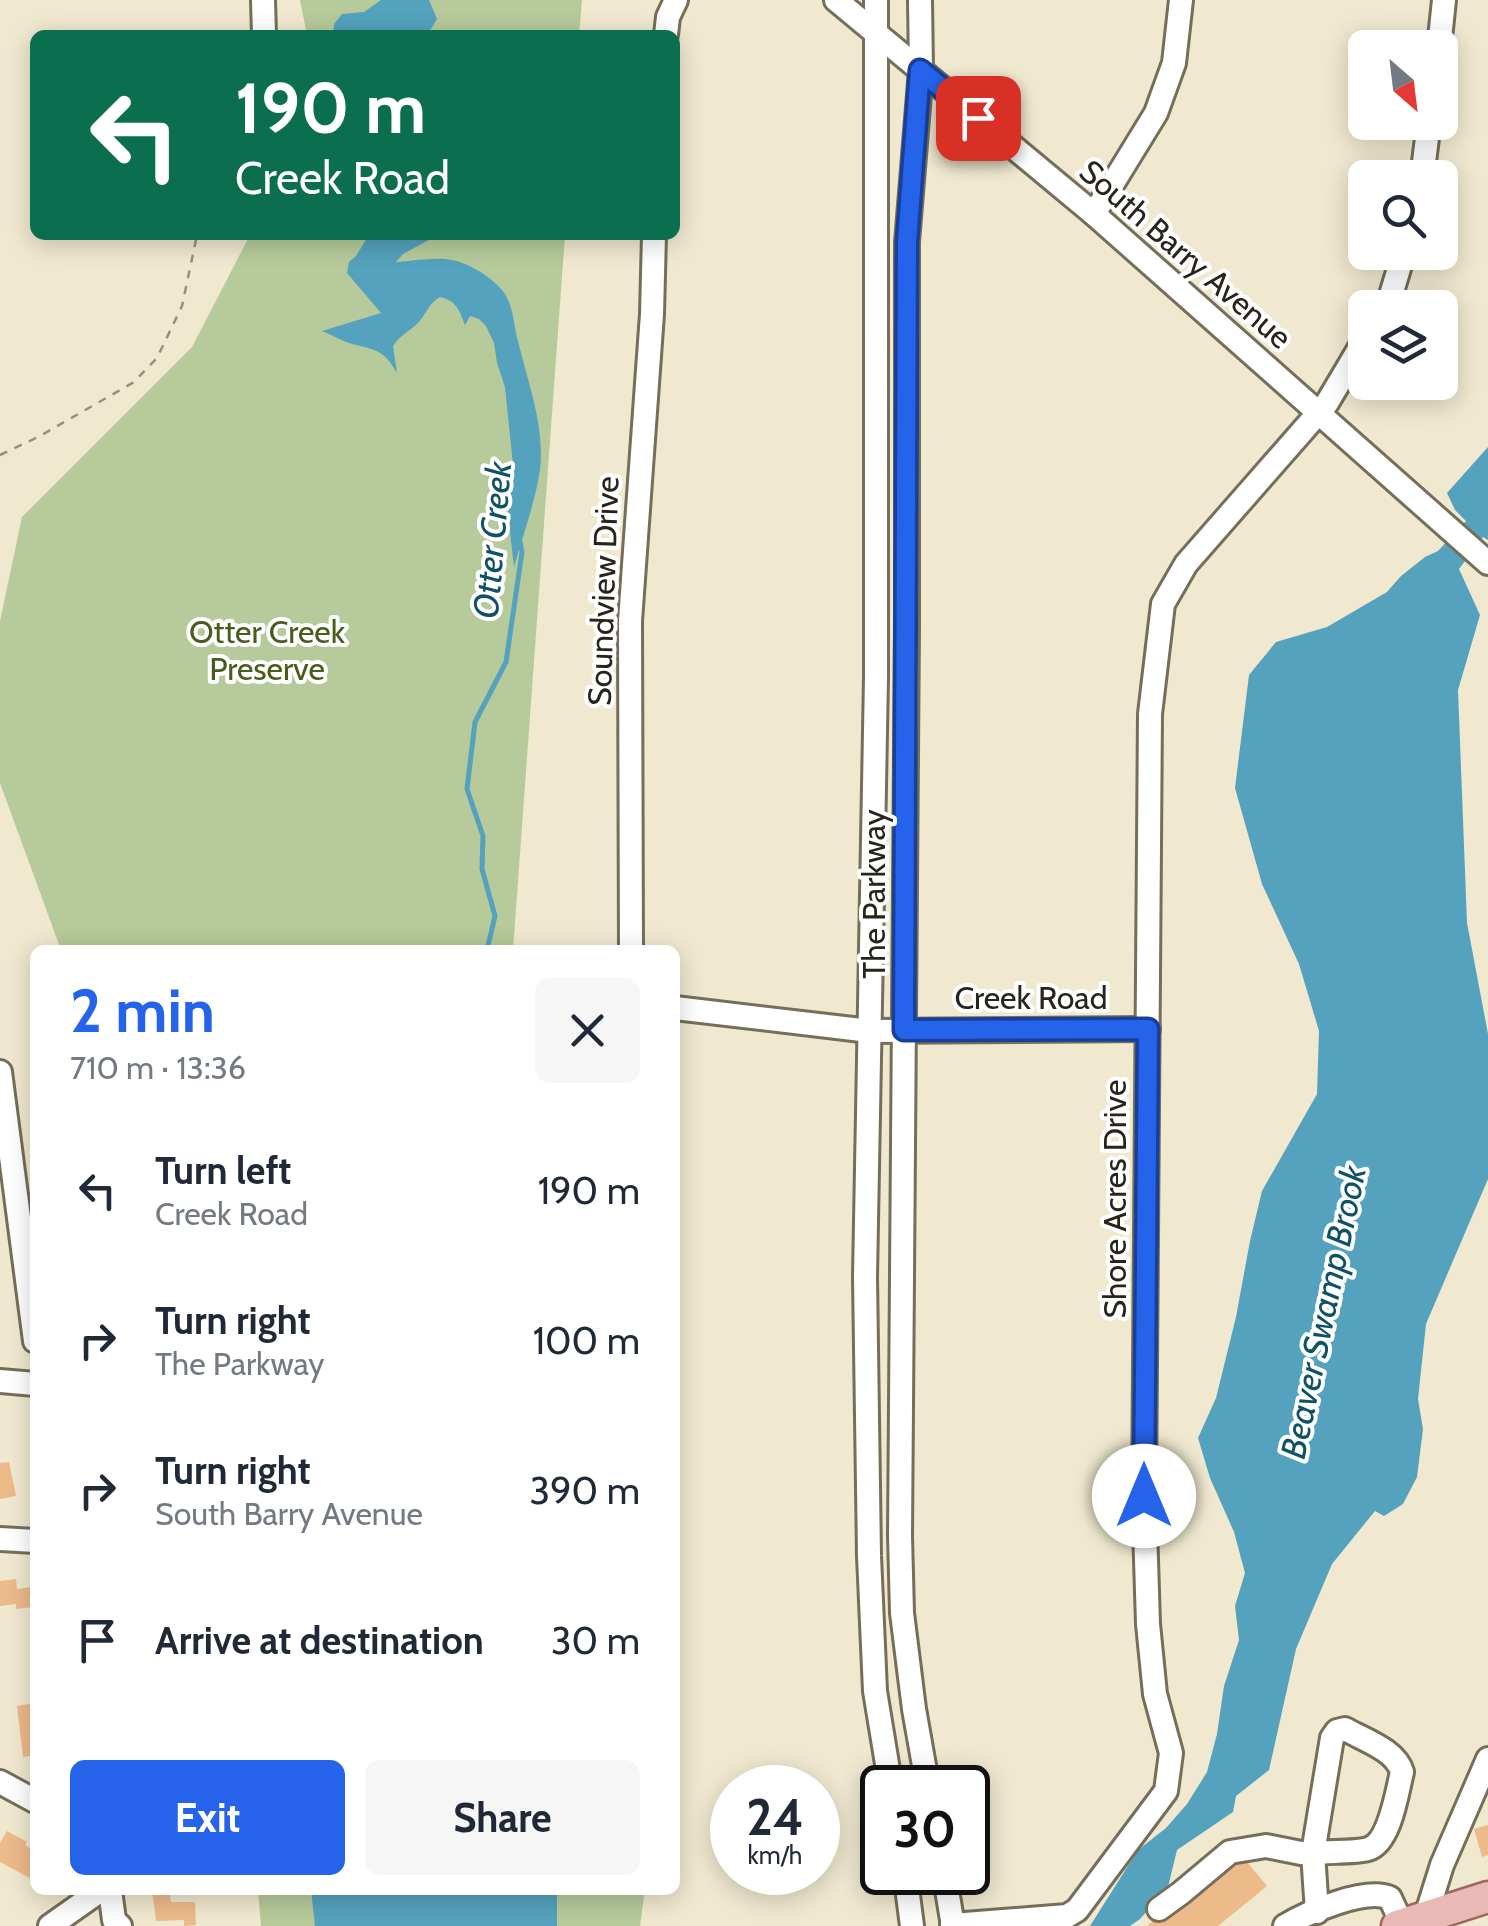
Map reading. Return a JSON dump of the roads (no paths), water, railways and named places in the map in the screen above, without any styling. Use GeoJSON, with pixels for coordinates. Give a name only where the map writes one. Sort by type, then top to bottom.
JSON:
{"type":"FeatureCollection","features":[{"type":"Feature","properties":{"kind":"main road"},"geometry":{"type":"LineString","coordinates":[[1408,1922],[1486,1899]]}},
{"type":"Feature","properties":{"kind":"street"},"geometry":{"type":"LineString","coordinates":[[263,0],[264,30]]}},
{"type":"Feature","properties":{"kind":"street"},"geometry":{"type":"LineString","coordinates":[[667,30],[676,0]]}},
{"type":"Feature","properties":{"kind":"street","name":"South Barry Avenue"},"geometry":{"type":"LineString","coordinates":[[836,0],[1094,214],[1481,557]]}},
{"type":"Feature","properties":{"kind":"street","name":"The Parkway"},"geometry":{"type":"LineString","coordinates":[[876,0],[876,664],[865,1278],[869,1556],[876,1691],[888,1765]]}},
{"type":"Feature","properties":{"kind":"street","name":"The Parkway"},"geometry":{"type":"LineString","coordinates":[[920,0],[920,70],[907,242],[900,1536],[902,1613],[924,1765]]}},
{"type":"Feature","properties":{"kind":"street"},"geometry":{"type":"LineString","coordinates":[[1094,214],[1156,113],[1174,63],[1182,0]]}},
{"type":"Feature","properties":{"kind":"street"},"geometry":{"type":"LineString","coordinates":[[1440,30],[1444,0]]}},
{"type":"Feature","properties":{"kind":"street","name":"Soundview Drive"},"geometry":{"type":"LineString","coordinates":[[631,945],[630,621],[654,240]]}},
{"type":"Feature","properties":{"kind":"street","name":"Shore Acres Drive"},"geometry":{"type":"LineString","coordinates":[[952,1926],[1067,1916],[1076,1910],[1166,1791],[1171,1753],[1155,1694],[1148,1624],[1144,1496],[1150,714],[1163,604],[1186,564],[1318,414],[1348,368]]}},
{"type":"Feature","properties":{"kind":"street"},"geometry":{"type":"LineString","coordinates":[[876,623],[907,625]]}},
{"type":"Feature","properties":{"kind":"street"},"geometry":{"type":"LineString","coordinates":[[876,664],[907,666]]}},
{"type":"Feature","properties":{"kind":"street","name":"Creek Road"},"geometry":{"type":"LineString","coordinates":[[680,1009],[870,1031],[1148,1029]]}},
{"type":"Feature","properties":{"kind":"street"},"geometry":{"type":"LineString","coordinates":[[0,1072],[30,1303]]}},
{"type":"Feature","properties":{"kind":"street"},"geometry":{"type":"LineString","coordinates":[[0,1382],[30,1384]]}},
{"type":"Feature","properties":{"kind":"street"},"geometry":{"type":"LineString","coordinates":[[0,1539],[30,1541]]}},
{"type":"Feature","properties":{"kind":"street"},"geometry":{"type":"LineString","coordinates":[[1158,1909],[1230,1852],[1266,1846],[1313,1853],[1369,1849],[1378,1844],[1386,1834],[1402,1772],[1400,1763],[1345,1729],[1332,1738],[1313,1853],[1317,1912]]}},
{"type":"Feature","properties":{"kind":"street"},"geometry":{"type":"LineString","coordinates":[[1285,1926],[1358,1896],[1381,1894],[1390,1898],[1408,1922],[1442,1865],[1488,1759]]}},
{"type":"Feature","properties":{"kind":"street"},"geometry":{"type":"LineString","coordinates":[[0,1782],[30,1798]]}},
{"type":"Feature","properties":{"kind":"street"},"geometry":{"type":"LineString","coordinates":[[50,1926],[94,1895]]}},
{"type":"Feature","properties":{"kind":"street"},"geometry":{"type":"LineString","coordinates":[[111,1895],[114,1920],[120,1926]]}},
{"type":"Feature","properties":{"kind":"street"},"geometry":{"type":"LineString","coordinates":[[908,1895],[912,1926]]}},
{"type":"Feature","properties":{"kind":"street"},"geometry":{"type":"LineString","coordinates":[[947,1895],[952,1926]]}},
{"type":"Feature","properties":{"kind":"water"},"geometry":{"type":"Polygon","coordinates":[[[381,0],[429,0],[437,19],[430,30],[333,30],[342,14],[364,12],[381,0]]]}},
{"type":"Feature","properties":{"kind":"water"},"geometry":{"type":"Polygon","coordinates":[[[366,240],[429,240],[396,262],[457,261],[487,276],[509,301],[535,405],[541,454],[535,495],[514,567],[508,515],[513,465],[505,387],[486,326],[470,316],[465,325],[454,304],[440,297],[393,346],[397,373],[379,352],[322,331],[381,313],[347,273],[349,262],[366,240]]]}},
{"type":"Feature","properties":{"kind":"water","name":"Beaver Swamp Brook"},"geometry":{"type":"Polygon","coordinates":[[[1488,447],[1488,540],[1483,537],[1459,569],[1480,615],[1458,690],[1467,923],[1488,1034],[1488,1179],[1426,1324],[1418,1399],[1423,1429],[1417,1477],[1403,1504],[1384,1516],[1375,1511],[1332,1564],[1296,1649],[1269,1770],[1236,1796],[1233,1812],[1177,1850],[1168,1887],[1140,1919],[1130,1926],[1090,1926],[1138,1850],[1166,1828],[1207,1772],[1224,1686],[1239,1640],[1235,1606],[1245,1573],[1234,1532],[1210,1478],[1198,1438],[1216,1398],[1262,1191],[1317,1094],[1319,1031],[1299,964],[1262,884],[1235,788],[1249,675],[1276,642],[1327,627],[1387,592],[1401,576],[1438,551],[1466,521],[1447,493],[1488,447]]]}},
{"type":"Feature","properties":{"kind":"water"},"geometry":{"type":"Polygon","coordinates":[[[312,1895],[557,1895],[557,1926],[315,1926],[312,1895]]]}},
{"type":"Feature","properties":{"kind":"waterway","name":"Otter Creek"},"geometry":{"type":"LineString","coordinates":[[488,945],[495,916],[482,869],[483,836],[467,789],[475,722],[506,662],[522,552],[520,542]]}},
{"type":"Feature","properties":{"kind":"park label","name":"Otter Creek Preserve"},"geometry":{"type":"Point","coordinates":[267,650]}}]}
